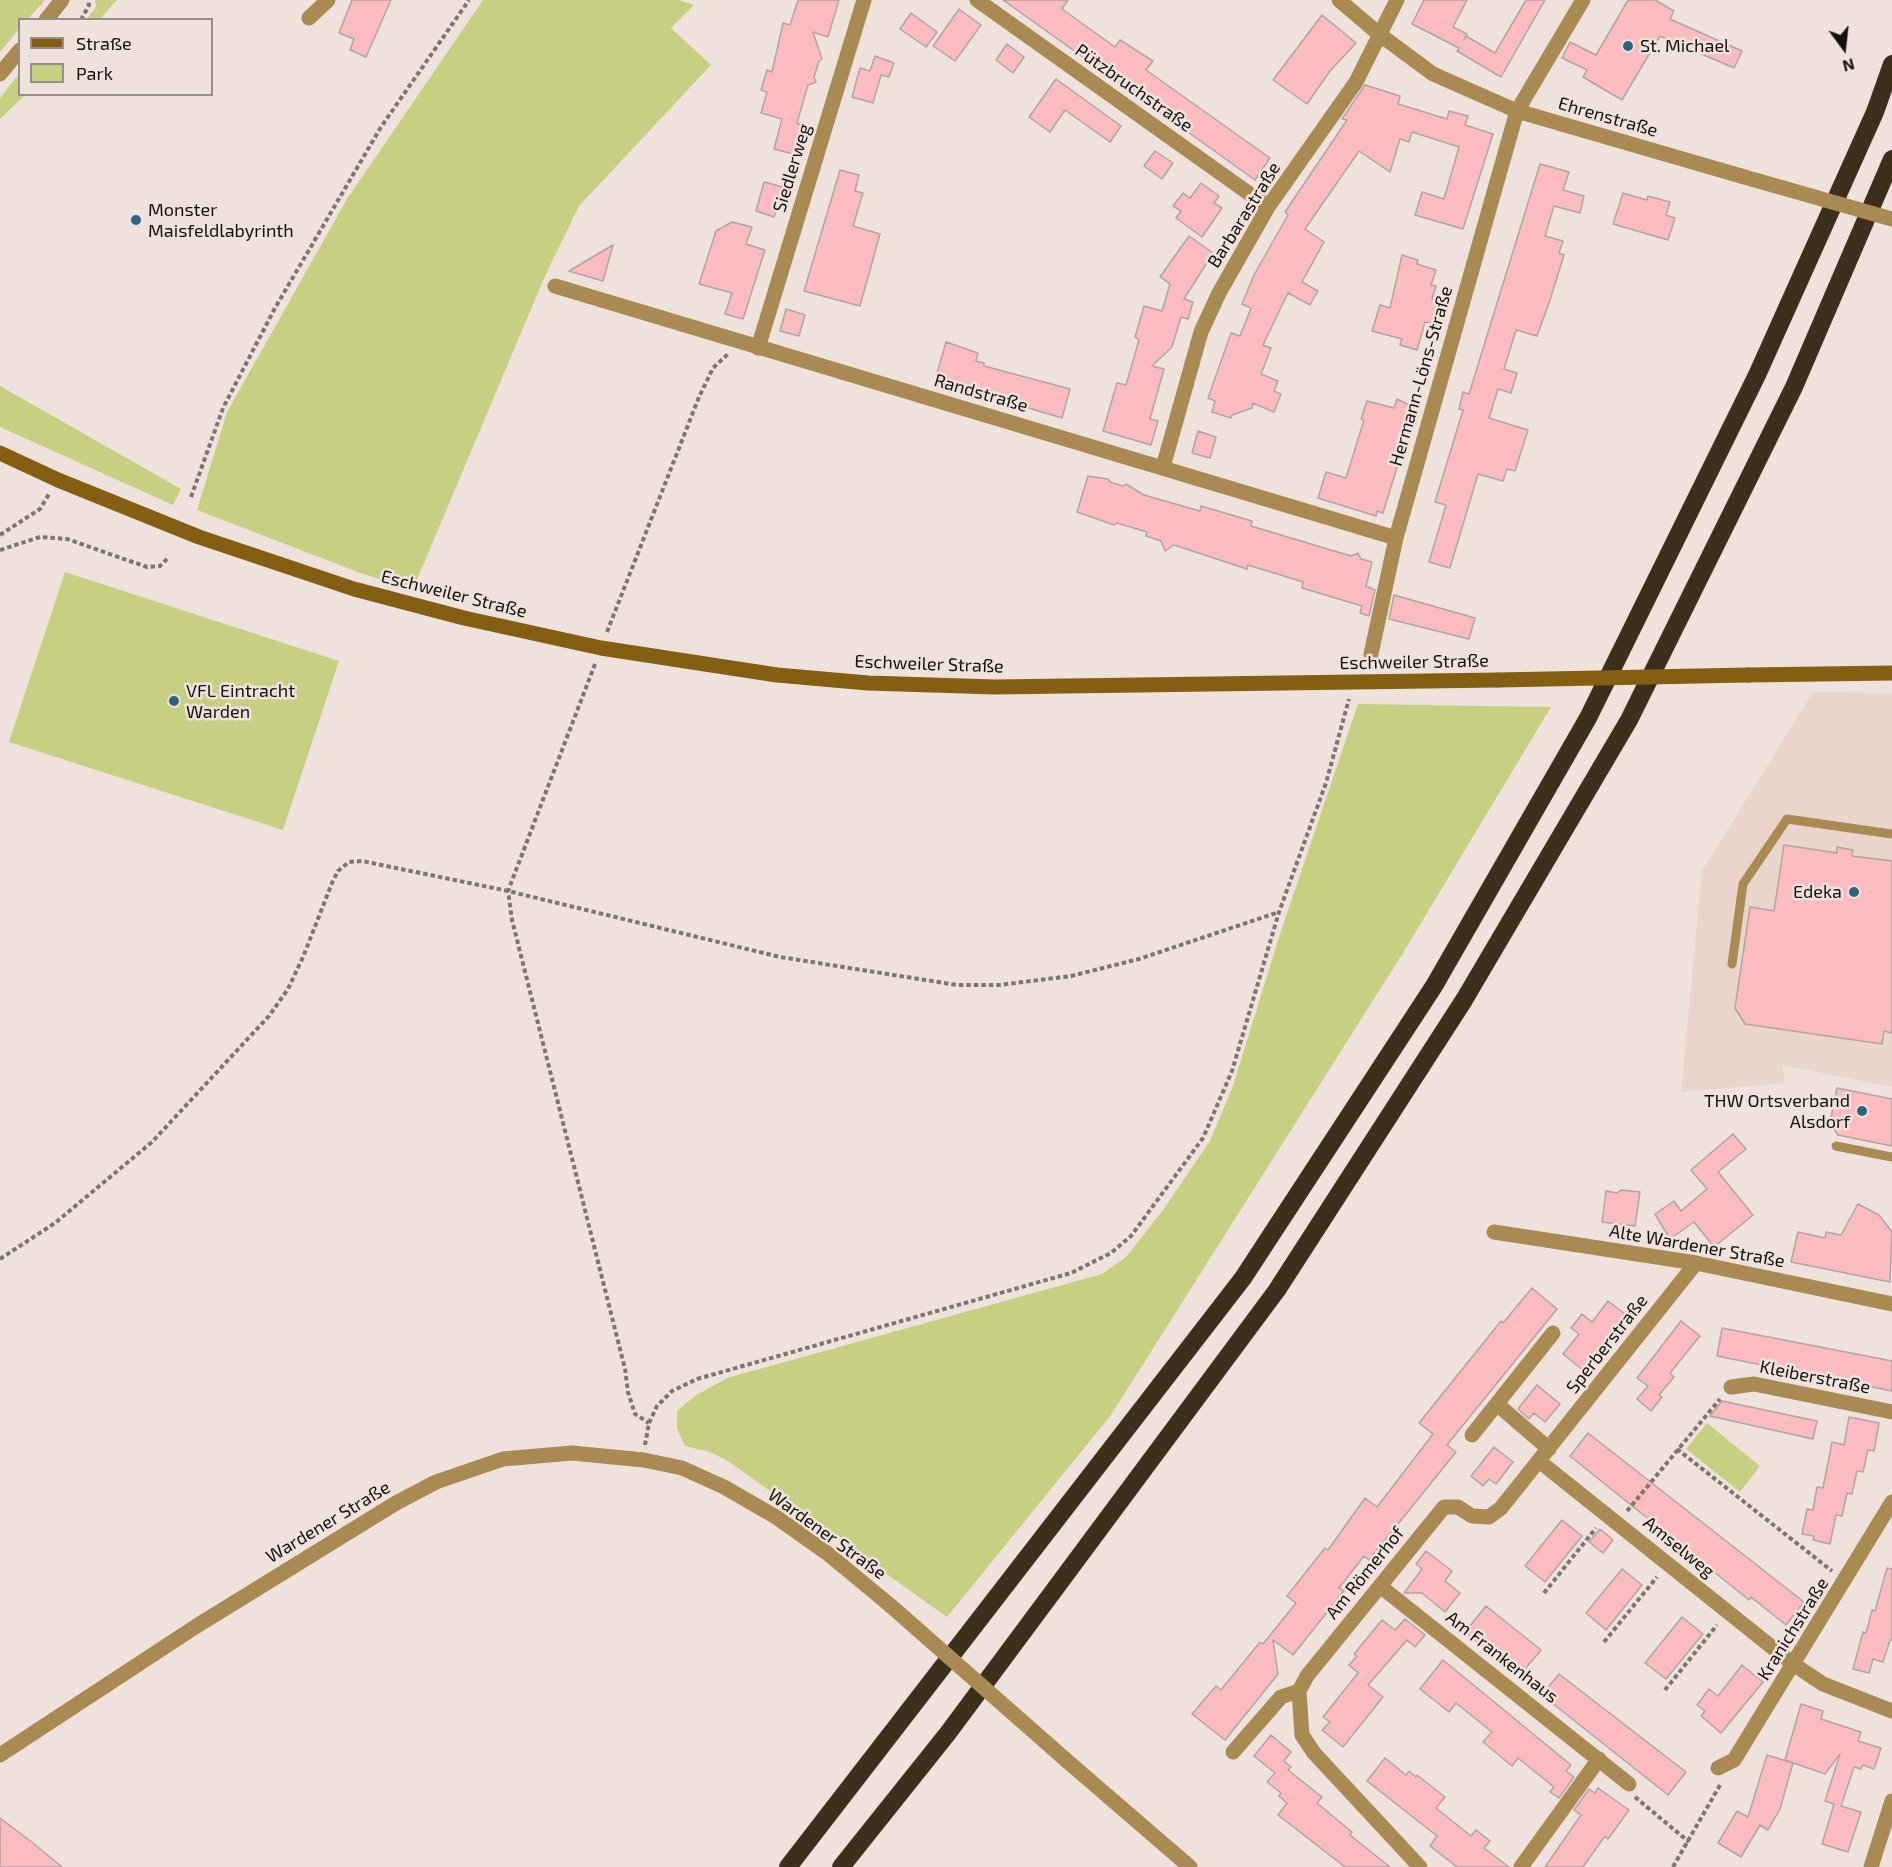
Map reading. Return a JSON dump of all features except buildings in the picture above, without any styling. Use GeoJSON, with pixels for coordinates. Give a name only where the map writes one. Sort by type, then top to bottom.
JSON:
{"type":"FeatureCollection","features":[{"type":"Feature","properties":{"kind":"highway"},"geometry":{"type":"LineString","coordinates":[[788,1867],[1243,1278],[1434,986],[1588,718],[1757,375],[1875,112],[1892,64]]}},
{"type":"Feature","properties":{"kind":"highway"},"geometry":{"type":"LineString","coordinates":[[841,1867],[948,1733],[1277,1290],[1464,1000],[1629,720],[1794,387],[1892,159]]}},
{"type":"Feature","properties":{"kind":"street"},"geometry":{"type":"LineString","coordinates":[[48,18],[62,0]]}},
{"type":"Feature","properties":{"kind":"street"},"geometry":{"type":"LineString","coordinates":[[309,18],[328,0]]}},
{"type":"Feature","properties":{"kind":"street","name":"Siedlerweg"},"geometry":{"type":"LineString","coordinates":[[751,346],[864,0]]}},
{"type":"Feature","properties":{"kind":"street","name":"Pützbruchstraße"},"geometry":{"type":"LineString","coordinates":[[977,0],[1268,207]]}},
{"type":"Feature","properties":{"kind":"street","name":"Ehrenstraße"},"geometry":{"type":"LineString","coordinates":[[1339,0],[1379,34],[1433,74],[1517,111],[1892,219]]}},
{"type":"Feature","properties":{"kind":"street","name":"Barbarastraße"},"geometry":{"type":"LineString","coordinates":[[1163,467],[1201,332],[1218,293],[1268,207],[1356,82],[1397,0]]}},
{"type":"Feature","properties":{"kind":"street","name":"Hermann-Löns-Straße"},"geometry":{"type":"LineString","coordinates":[[1371,654],[1396,538],[1517,111],[1583,0]]}},
{"type":"Feature","properties":{"kind":"street"},"geometry":{"type":"LineString","coordinates":[[0,74],[18,53]]}},
{"type":"Feature","properties":{"kind":"street","name":"Randstraße"},"geometry":{"type":"LineString","coordinates":[[555,286],[1396,538]]}},
{"type":"Feature","properties":{"kind":"street","name":"Eschweiler Straße"},"geometry":{"type":"LineString","coordinates":[[0,453],[58,480],[199,537],[354,589],[464,618],[601,648],[777,675],[868,683],[995,687],[1892,673]]}},
{"type":"Feature","properties":{"kind":"street","name":"Alte Wardener Straße"},"geometry":{"type":"LineString","coordinates":[[1494,1232],[1696,1263],[1892,1304]]}},
{"type":"Feature","properties":{"kind":"street","name":"Sperberstraße"},"geometry":{"type":"LineString","coordinates":[[1472,1516],[1489,1517],[1501,1508],[1696,1263]]}},
{"type":"Feature","properties":{"kind":"street"},"geometry":{"type":"LineString","coordinates":[[1472,1435],[1553,1333]]}},
{"type":"Feature","properties":{"kind":"street","name":"Kleiberstraße"},"geometry":{"type":"LineString","coordinates":[[1731,1387],[1754,1384],[1892,1412]]}},
{"type":"Feature","properties":{"kind":"street"},"geometry":{"type":"LineString","coordinates":[[1497,1404],[1549,1449]]}},
{"type":"Feature","properties":{"kind":"street","name":"Wardener Straße"},"geometry":{"type":"LineString","coordinates":[[0,1755],[205,1620],[386,1508],[436,1482],[484,1464],[537,1455],[572,1453],[644,1460],[682,1468],[723,1487],[776,1517],[827,1553],[891,1606],[1190,1867]]}},
{"type":"Feature","properties":{"kind":"street","name":"Amselweg"},"geometry":{"type":"LineString","coordinates":[[1539,1461],[1793,1664],[1823,1684],[1892,1711]]}},
{"type":"Feature","properties":{"kind":"street","name":"Kranichstraße"},"geometry":{"type":"LineString","coordinates":[[1718,1768],[1734,1760],[1892,1503]]}},
{"type":"Feature","properties":{"kind":"street","name":"Am Römerhof"},"geometry":{"type":"LineString","coordinates":[[1233,1752],[1281,1697],[1299,1691],[1307,1676],[1443,1507],[1458,1506],[1472,1516]]}},
{"type":"Feature","properties":{"kind":"street","name":"Am Frankenhaus"},"geometry":{"type":"LineString","coordinates":[[1380,1586],[1629,1784]]}},
{"type":"Feature","properties":{"kind":"street"},"geometry":{"type":"LineString","coordinates":[[1299,1691],[1302,1735],[1314,1753],[1420,1867]]}},
{"type":"Feature","properties":{"kind":"street"},"geometry":{"type":"LineString","coordinates":[[1521,1867],[1599,1759]]}},
{"type":"Feature","properties":{"kind":"street"},"geometry":{"type":"LineString","coordinates":[[1871,1867],[1892,1801]]}},
{"type":"Feature","properties":{"kind":"lane"},"geometry":{"type":"LineString","coordinates":[[1732,964],[1743,884],[1787,819],[1892,834]]}},
{"type":"Feature","properties":{"kind":"lane"},"geometry":{"type":"LineString","coordinates":[[1836,1146],[1892,1156]]}},
{"type":"Feature","properties":{"kind":"path"},"geometry":{"type":"LineString","coordinates":[[82,18],[89,5],[88,0]]}},
{"type":"Feature","properties":{"kind":"path"},"geometry":{"type":"LineString","coordinates":[[190,497],[223,408],[263,329],[381,127],[469,0]]}},
{"type":"Feature","properties":{"kind":"path"},"geometry":{"type":"LineString","coordinates":[[649,1423],[635,1414],[628,1392],[626,1368],[512,920],[508,891],[699,397],[713,368],[726,355],[751,346]]}},
{"type":"Feature","properties":{"kind":"path"},"geometry":{"type":"LineString","coordinates":[[0,535],[40,509],[58,480]]}},
{"type":"Feature","properties":{"kind":"path"},"geometry":{"type":"LineString","coordinates":[[0,550],[40,537],[67,539],[147,567],[160,566],[167,559]]}},
{"type":"Feature","properties":{"kind":"path"},"geometry":{"type":"LineString","coordinates":[[644,1460],[649,1423],[657,1406],[672,1391],[697,1379],[1071,1273],[1111,1253],[1131,1236],[1203,1138],[1232,1071],[1279,912],[1326,783],[1353,683]]}},
{"type":"Feature","properties":{"kind":"path"},"geometry":{"type":"LineString","coordinates":[[0,1259],[56,1223],[152,1142],[269,1016],[288,989],[338,871],[349,862],[362,861],[508,891],[780,957],[957,985],[999,985],[1071,976],[1139,959],[1279,912]]}},
{"type":"Feature","properties":{"kind":"path"},"geometry":{"type":"LineString","coordinates":[[1544,1593],[1731,1387]]}},
{"type":"Feature","properties":{"kind":"path"},"geometry":{"type":"LineString","coordinates":[[1677,1449],[1846,1581]]}},
{"type":"Feature","properties":{"kind":"path"},"geometry":{"type":"LineString","coordinates":[[1604,1642],[1667,1563]]}},
{"type":"Feature","properties":{"kind":"path"},"geometry":{"type":"LineString","coordinates":[[1665,1690],[1728,1612]]}},
{"type":"Feature","properties":{"kind":"path"},"geometry":{"type":"LineString","coordinates":[[1673,1867],[1720,1786],[1718,1768]]}},
{"type":"Feature","properties":{"kind":"path"},"geometry":{"type":"LineString","coordinates":[[1629,1784],[1631,1795],[1689,1842]]}},
{"type":"Feature","properties":{"kind":"shaded area"},"geometry":{"type":"Polygon","coordinates":[[[1813,692],[1892,693],[1892,1087],[1782,1065],[1785,1083],[1681,1092],[1702,871],[1813,692]]]}},
{"type":"Feature","properties":{"kind":"green space"},"geometry":{"type":"Polygon","coordinates":[[[0,0],[45,0],[29,18],[18,18],[18,30],[0,52],[0,0]]]}},
{"type":"Feature","properties":{"kind":"green space"},"geometry":{"type":"Polygon","coordinates":[[[95,0],[117,0],[101,18],[88,18],[96,7],[95,0]]]}},
{"type":"Feature","properties":{"kind":"green space"},"geometry":{"type":"Polygon","coordinates":[[[483,0],[679,0],[694,5],[671,28],[711,65],[579,206],[545,276],[413,589],[363,574],[197,510],[227,412],[347,199],[483,0]]]}},
{"type":"Feature","properties":{"kind":"green space"},"geometry":{"type":"Polygon","coordinates":[[[18,75],[18,96],[24,96],[0,119],[0,98],[18,75]]]}},
{"type":"Feature","properties":{"kind":"green space"},"geometry":{"type":"Polygon","coordinates":[[[0,386],[181,489],[173,505],[0,427],[0,386]]]}},
{"type":"Feature","properties":{"kind":"green space","name":"VFL Eintracht Warden"},"geometry":{"type":"Polygon","coordinates":[[[65,572],[339,661],[283,830],[9,742],[65,572]]]}},
{"type":"Feature","properties":{"kind":"green space"},"geometry":{"type":"Polygon","coordinates":[[[1358,704],[1551,707],[1403,953],[1111,1415],[947,1617],[728,1461],[710,1452],[685,1446],[677,1429],[677,1411],[695,1396],[727,1378],[1102,1274],[1126,1257],[1163,1210],[1210,1141],[1233,1086],[1279,937],[1358,704]]]}},
{"type":"Feature","properties":{"kind":"green space"},"geometry":{"type":"Polygon","coordinates":[[[1707,1423],[1760,1466],[1740,1492],[1686,1449],[1707,1423]]]}},
{"type":"Feature","properties":{"kind":"place","name":"St. Michael"},"geometry":{"type":"Point","coordinates":[1628,46]}},
{"type":"Feature","properties":{"kind":"place","name":"Monster Maisfeldlabyrinth"},"geometry":{"type":"Point","coordinates":[136,220]}},
{"type":"Feature","properties":{"kind":"place","name":"VFL Eintracht Warden"},"geometry":{"type":"Point","coordinates":[174,701]}},
{"type":"Feature","properties":{"kind":"place","name":"Edeka"},"geometry":{"type":"Point","coordinates":[1854,892]}},
{"type":"Feature","properties":{"kind":"place","name":"THW Ortsverband Alsdorf"},"geometry":{"type":"Point","coordinates":[1862,1111]}}]}
